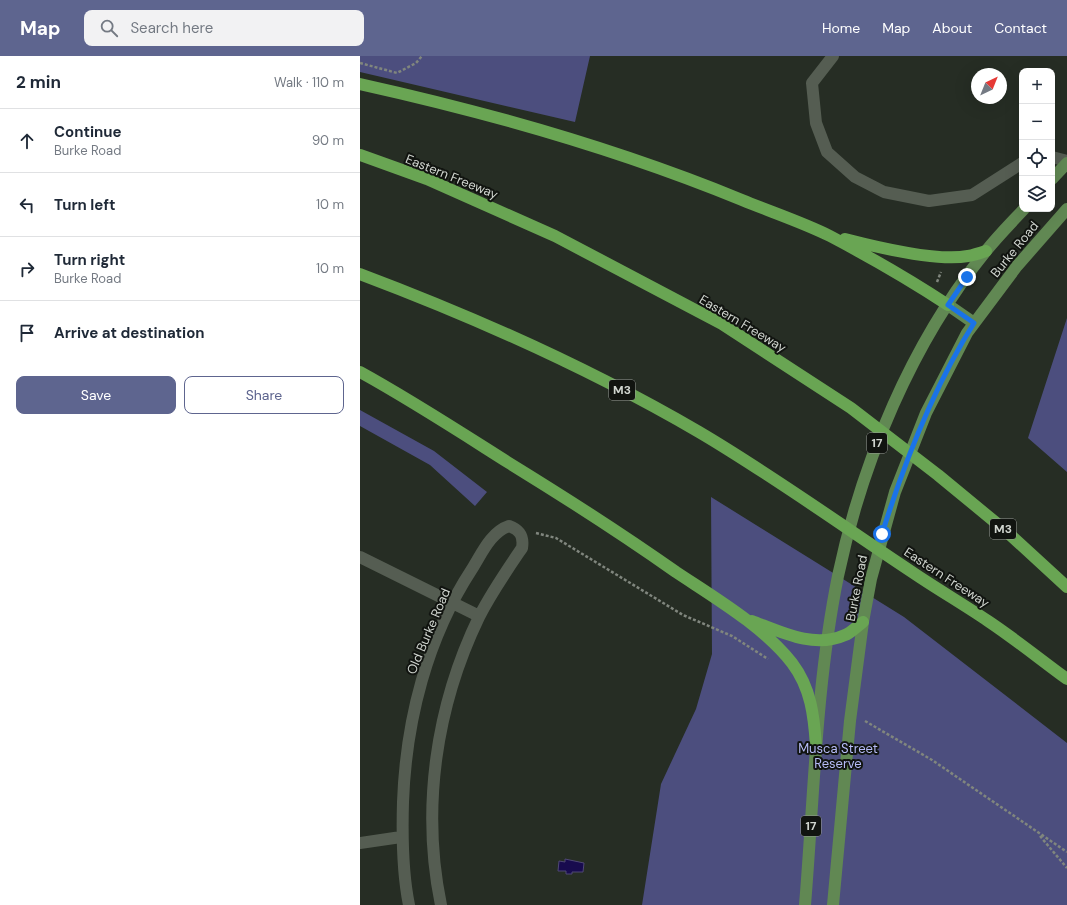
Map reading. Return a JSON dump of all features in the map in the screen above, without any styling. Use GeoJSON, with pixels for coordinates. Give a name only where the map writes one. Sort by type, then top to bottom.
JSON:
{"type":"FeatureCollection","features":[{"type":"Feature","properties":{"kind":"highway"},"geometry":{"type":"LineString","coordinates":[[360,84],[472,110],[564,136],[659,167],[828,235],[948,305]]}},
{"type":"Feature","properties":{"kind":"highway","name":"Eastern Freeway"},"geometry":{"type":"LineString","coordinates":[[360,155],[427,179],[555,236],[722,324],[858,413],[978,508],[1067,587]]}},
{"type":"Feature","properties":{"kind":"highway"},"geometry":{"type":"LineString","coordinates":[[828,235],[876,247],[949,257],[968,256],[986,251]]}},
{"type":"Feature","properties":{"kind":"highway","name":"Eastern Freeway"},"geometry":{"type":"LineString","coordinates":[[360,274],[483,323],[551,354],[632,395],[699,432],[812,503],[911,571],[990,622],[1067,679]]}},
{"type":"Feature","properties":{"kind":"highway"},"geometry":{"type":"LineString","coordinates":[[360,372],[450,425],[651,554],[741,617],[777,647],[792,663],[807,689],[814,713],[816,746]]}},
{"type":"Feature","properties":{"kind":"highway"},"geometry":{"type":"LineString","coordinates":[[741,617],[783,633],[812,640],[828,640],[846,635],[863,622]]}},
{"type":"Feature","properties":{"kind":"main road"},"geometry":{"type":"LineString","coordinates":[[1055,176],[1067,162]]}},
{"type":"Feature","properties":{"kind":"main road","name":"Burke Road"},"geometry":{"type":"LineString","coordinates":[[833,905],[850,721],[863,622],[871,579],[882,534],[905,463],[926,413],[970,328],[1017,266],[1067,209]]}},
{"type":"Feature","properties":{"kind":"main road","name":"Burke Road"},"geometry":{"type":"LineString","coordinates":[[805,905],[816,746],[828,640],[846,542],[869,466],[902,387],[941,316],[986,251],[1021,212]]}},
{"type":"Feature","properties":{"kind":"main road"},"geometry":{"type":"LineString","coordinates":[[948,305],[970,328]]}},
{"type":"Feature","properties":{"kind":"street"},"geometry":{"type":"LineString","coordinates":[[833,56],[812,83],[816,123],[827,152],[855,177],[884,192],[929,201],[972,195],[1019,165]]}},
{"type":"Feature","properties":{"kind":"street"},"geometry":{"type":"LineString","coordinates":[[1055,159],[1067,162]]}},
{"type":"Feature","properties":{"kind":"street","name":"Old Burke Road"},"geometry":{"type":"LineString","coordinates":[[409,905],[401,837],[403,779],[410,727],[416,697],[429,656],[452,604],[497,532],[509,526],[517,529],[523,541],[522,548],[480,616],[466,647],[442,722],[431,812],[432,846],[441,905]]}},
{"type":"Feature","properties":{"kind":"street"},"geometry":{"type":"LineString","coordinates":[[360,557],[452,604],[480,616]]}},
{"type":"Feature","properties":{"kind":"street"},"geometry":{"type":"LineString","coordinates":[[360,843],[401,837]]}},
{"type":"Feature","properties":{"kind":"path"},"geometry":{"type":"LineString","coordinates":[[360,62],[398,73],[416,63],[422,56]]}},
{"type":"Feature","properties":{"kind":"path"},"geometry":{"type":"LineString","coordinates":[[1038,834],[1067,868]]}},
{"type":"Feature","properties":{"kind":"green space"},"geometry":{"type":"Polygon","coordinates":[[[360,56],[590,56],[575,122],[360,72],[360,56]]]}},
{"type":"Feature","properties":{"kind":"green space"},"geometry":{"type":"Polygon","coordinates":[[[1067,318],[1067,472],[1028,438],[1067,318]]]}},
{"type":"Feature","properties":{"kind":"green space"},"geometry":{"type":"Polygon","coordinates":[[[360,410],[434,451],[487,492],[475,506],[430,465],[360,426],[360,410]]]}},
{"type":"Feature","properties":{"kind":"green space","name":"Musca Street Reserve"},"geometry":{"type":"Polygon","coordinates":[[[711,497],[904,617],[1067,743],[1067,905],[642,905],[661,784],[696,709],[712,654],[711,497]]]}},
{"type":"Feature","properties":{"kind":"shaded area"},"geometry":{"type":"Polygon","coordinates":[[[565,859],[584,863],[583,872],[572,872],[572,874],[566,874],[566,871],[558,871],[559,861],[565,862],[565,859]]]}},
{"type":"Feature","properties":{"kind":"route"},"geometry":{"type":"LineString","coordinates":[[882,534],[908,455],[926,413],[967,333],[974,323],[948,305],[967,277]]}}]}
